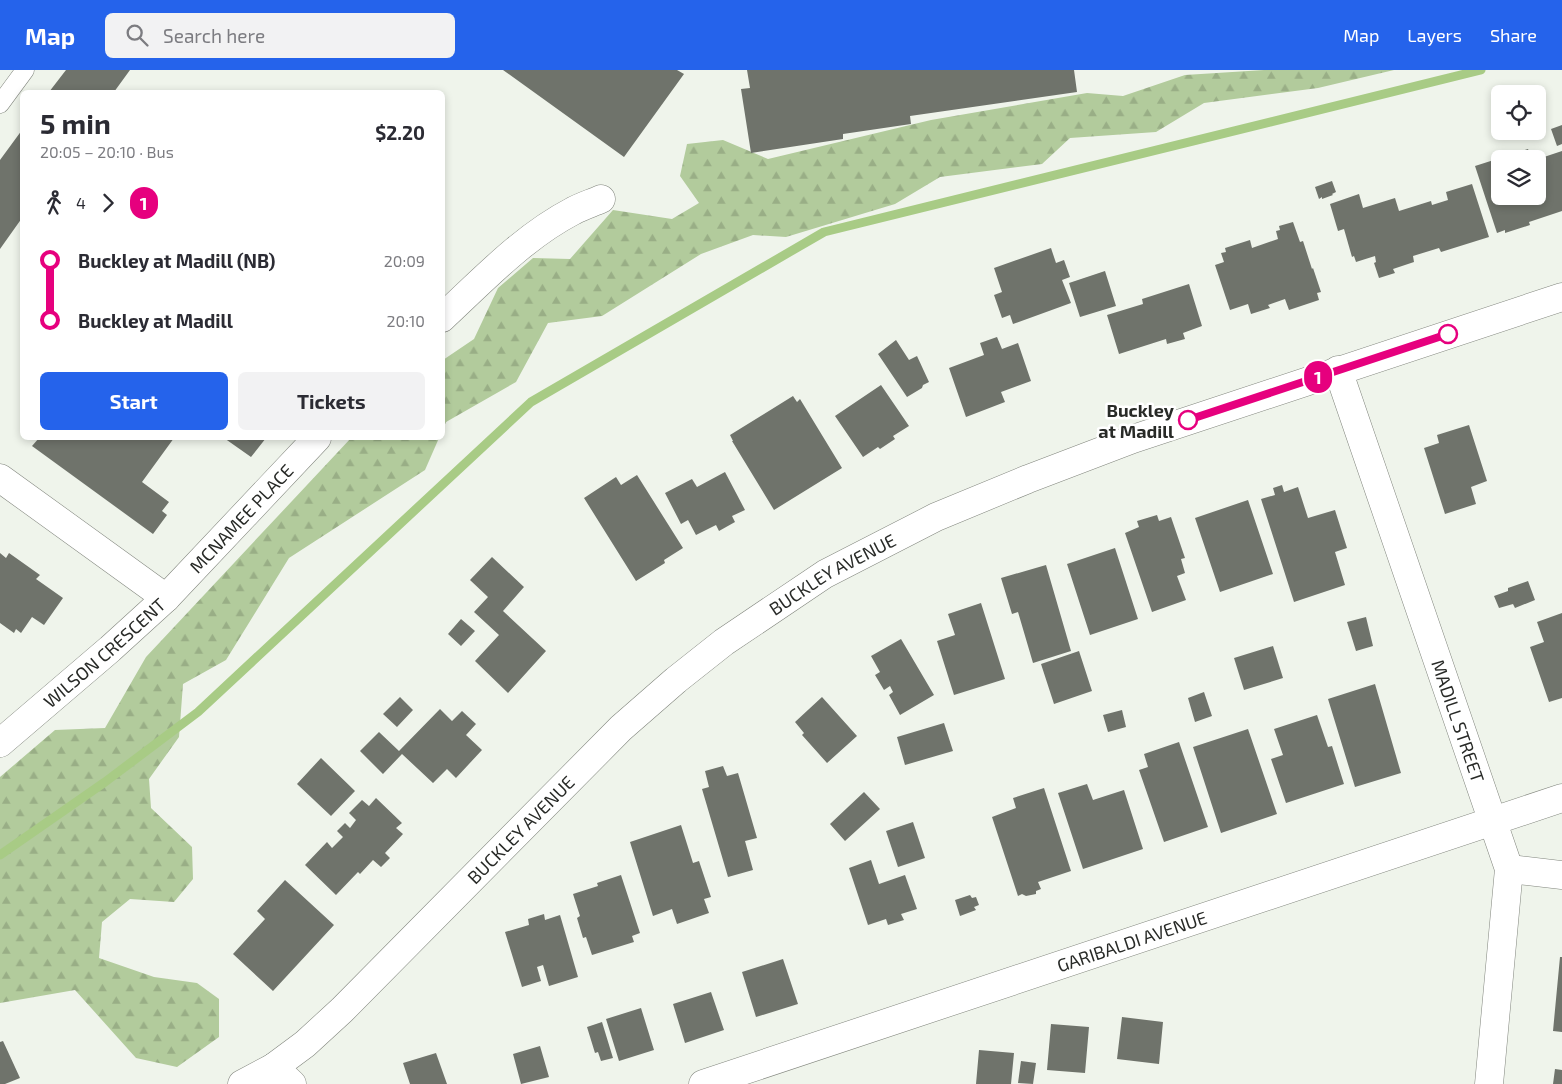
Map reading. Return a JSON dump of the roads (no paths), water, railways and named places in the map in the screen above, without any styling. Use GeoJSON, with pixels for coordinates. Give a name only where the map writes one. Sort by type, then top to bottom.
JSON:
{"type":"FeatureCollection","features":[{"type":"Feature","properties":{"kind":"street"},"geometry":{"type":"LineString","coordinates":[[445,315],[511,255],[544,229],[573,211],[601,199]]}},
{"type":"Feature","properties":{"kind":"street","name":"BUCKLEY AVENUE"},"geometry":{"type":"LineString","coordinates":[[242,1084],[283,1076],[305,1044],[342,1010],[621,728],[676,680],[724,642],[825,574],[936,517],[1133,439],[1562,297]]}},
{"type":"Feature","properties":{"kind":"street","name":"MADILL STREET"},"geometry":{"type":"LineString","coordinates":[[1338,370],[1509,870],[1489,1084]]}},
{"type":"Feature","properties":{"kind":"street","name":"MCNAMEE PLACE"},"geometry":{"type":"LineString","coordinates":[[166,598],[315,440]]}},
{"type":"Feature","properties":{"kind":"street","name":"WILSON CRESCENT"},"geometry":{"type":"LineString","coordinates":[[0,478],[166,598],[110,649],[0,743]]}},
{"type":"Feature","properties":{"kind":"street","name":"GARIBALDI AVENUE"},"geometry":{"type":"LineString","coordinates":[[703,1084],[1562,798]]}},
{"type":"Feature","properties":{"kind":"street"},"geometry":{"type":"LineString","coordinates":[[1509,870],[1562,875]]}},
{"type":"Feature","properties":{"kind":"lane"},"geometry":{"type":"LineString","coordinates":[[0,104],[25,70]]}},
{"type":"Feature","properties":{"kind":"waterway"},"geometry":{"type":"LineString","coordinates":[[0,855],[105,782],[198,712],[531,402],[824,232],[1481,70]]}},
{"type":"Feature","properties":{"kind":"place","name":"Buckley at Madill"},"geometry":{"type":"Point","coordinates":[1188,420]}}]}
